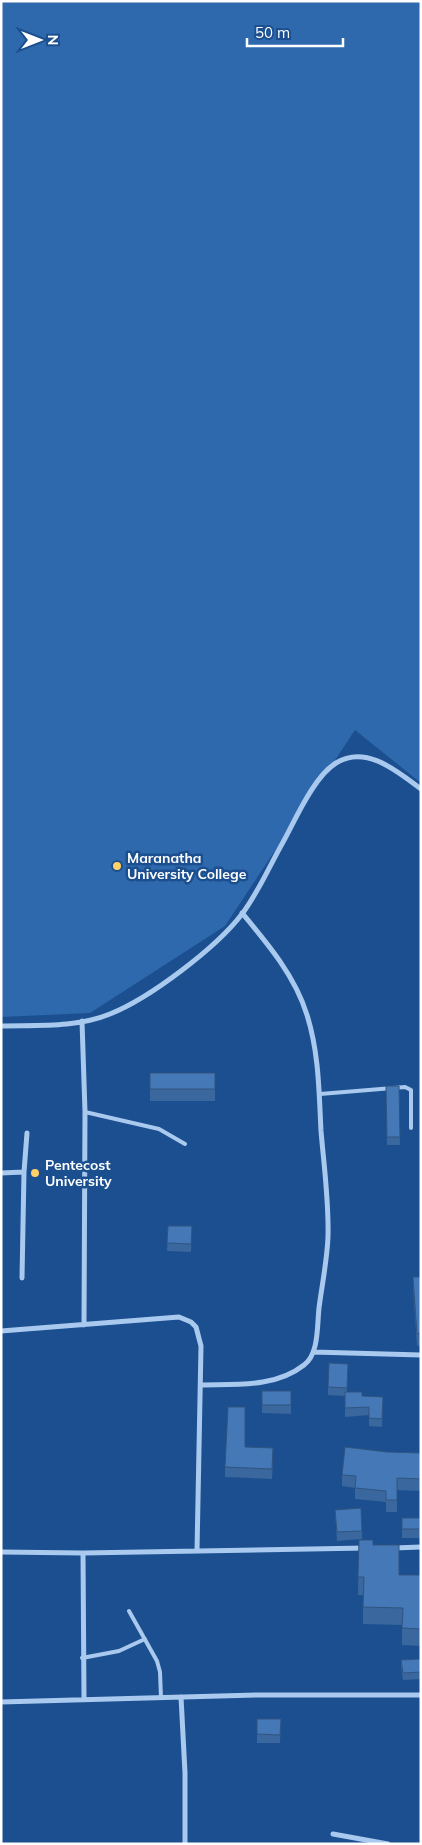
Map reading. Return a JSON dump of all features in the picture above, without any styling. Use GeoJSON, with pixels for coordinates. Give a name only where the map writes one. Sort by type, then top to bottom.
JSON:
{"type":"FeatureCollection","features":[{"type":"Feature","properties":{"kind":"street"},"geometry":{"type":"LineString","coordinates":[[1,1026],[64,1025],[110,1014],[136,1001],[176,974],[217,942],[242,913],[312,791],[327,771],[337,762],[351,757],[376,760],[392,767],[421,789]]}},
{"type":"Feature","properties":{"kind":"street"},"geometry":{"type":"LineString","coordinates":[[201,1384],[262,1383],[280,1378],[304,1365],[313,1352],[328,1236],[320,1094],[314,1048],[307,1015],[281,964],[242,913]]}},
{"type":"Feature","properties":{"kind":"street"},"geometry":{"type":"LineString","coordinates":[[82,1021],[85,1112],[84,1325]]}},
{"type":"Feature","properties":{"kind":"street"},"geometry":{"type":"LineString","coordinates":[[22,1278],[24,1172],[27,1133]]}},
{"type":"Feature","properties":{"kind":"street"},"geometry":{"type":"LineString","coordinates":[[1,1173],[24,1172]]}},
{"type":"Feature","properties":{"kind":"street"},"geometry":{"type":"LineString","coordinates":[[1,1330],[180,1317],[191,1322],[199,1335],[201,1384],[197,1551]]}},
{"type":"Feature","properties":{"kind":"street"},"geometry":{"type":"LineString","coordinates":[[313,1352],[421,1355]]}},
{"type":"Feature","properties":{"kind":"street"},"geometry":{"type":"LineString","coordinates":[[391,1548],[421,1547]]}},
{"type":"Feature","properties":{"kind":"street"},"geometry":{"type":"LineString","coordinates":[[1,1552],[82,1553],[371,1548]]}},
{"type":"Feature","properties":{"kind":"street"},"geometry":{"type":"LineString","coordinates":[[82,1553],[84,1698]]}},
{"type":"Feature","properties":{"kind":"street"},"geometry":{"type":"LineString","coordinates":[[1,1702],[256,1694],[421,1695]]}},
{"type":"Feature","properties":{"kind":"street"},"geometry":{"type":"LineString","coordinates":[[181,1697],[185,1773],[185,1844]]}},
{"type":"Feature","properties":{"kind":"street"},"geometry":{"type":"LineString","coordinates":[[333,1834],[388,1844]]}},
{"type":"Feature","properties":{"kind":"lane"},"geometry":{"type":"LineString","coordinates":[[320,1094],[405,1087],[411,1090],[413,1098],[411,1128]]}},
{"type":"Feature","properties":{"kind":"lane"},"geometry":{"type":"LineString","coordinates":[[85,1112],[159,1129],[185,1144]]}},
{"type":"Feature","properties":{"kind":"lane"},"geometry":{"type":"LineString","coordinates":[[129,1611],[152,1649],[158,1666],[161,1698]]}},
{"type":"Feature","properties":{"kind":"lane"},"geometry":{"type":"LineString","coordinates":[[82,1658],[119,1651],[145,1639]]}},
{"type":"Feature","properties":{"kind":"shaded area"},"geometry":{"type":"Polygon","coordinates":[[[1,1],[421,1],[421,783],[355,730],[225,926],[90,1013],[1,1017],[1,1]]]}},
{"type":"Feature","properties":{"kind":"building"},"geometry":{"type":"Polygon","coordinates":[[[150,1073],[215,1073],[215,1089],[150,1089],[150,1073]]]}},
{"type":"Feature","properties":{"kind":"building"},"geometry":{"type":"Polygon","coordinates":[[[386,1086],[399,1086],[400,1137],[387,1137],[386,1086]]]}},
{"type":"Feature","properties":{"kind":"building"},"geometry":{"type":"Polygon","coordinates":[[[168,1226],[192,1226],[191,1244],[167,1243],[168,1226]]]}},
{"type":"Feature","properties":{"kind":"building"},"geometry":{"type":"Polygon","coordinates":[[[413,1277],[421,1277],[421,1333],[417,1334],[413,1277]]]}},
{"type":"Feature","properties":{"kind":"building"},"geometry":{"type":"Polygon","coordinates":[[[329,1363],[348,1364],[347,1388],[328,1387],[329,1363]]]}},
{"type":"Feature","properties":{"kind":"building"},"geometry":{"type":"Polygon","coordinates":[[[262,1391],[291,1391],[291,1405],[262,1405],[262,1391]]]}},
{"type":"Feature","properties":{"kind":"building"},"geometry":{"type":"Polygon","coordinates":[[[345,1392],[362,1392],[362,1396],[383,1397],[382,1419],[369,1418],[369,1407],[345,1408],[345,1392]]]}},
{"type":"Feature","properties":{"kind":"building"},"geometry":{"type":"Polygon","coordinates":[[[228,1407],[245,1407],[245,1447],[273,1448],[272,1469],[225,1467],[228,1407]]]}},
{"type":"Feature","properties":{"kind":"building"},"geometry":{"type":"Polygon","coordinates":[[[345,1447],[387,1452],[421,1453],[421,1479],[397,1478],[397,1500],[386,1500],[386,1491],[355,1488],[356,1476],[342,1475],[345,1447]]]}},
{"type":"Feature","properties":{"kind":"building"},"geometry":{"type":"Polygon","coordinates":[[[361,1508],[362,1531],[337,1532],[335,1510],[361,1508]]]}},
{"type":"Feature","properties":{"kind":"building"},"geometry":{"type":"Polygon","coordinates":[[[402,1518],[420,1518],[420,1529],[402,1529],[402,1518]]]}},
{"type":"Feature","properties":{"kind":"building"},"geometry":{"type":"Polygon","coordinates":[[[359,1540],[373,1540],[373,1545],[399,1545],[399,1575],[421,1575],[421,1629],[402,1628],[403,1608],[363,1607],[364,1577],[358,1577],[359,1540]]]}},
{"type":"Feature","properties":{"kind":"building"},"geometry":{"type":"Polygon","coordinates":[[[421,1659],[421,1672],[403,1673],[401,1660],[421,1659]]]}},
{"type":"Feature","properties":{"kind":"building"},"geometry":{"type":"Polygon","coordinates":[[[257,1719],[281,1719],[280,1735],[257,1734],[257,1719]]]}},
{"type":"Feature","properties":{"kind":"place","name":"Maranatha University College"},"geometry":{"type":"Point","coordinates":[117,866]}},
{"type":"Feature","properties":{"kind":"place","name":"Pentecost University"},"geometry":{"type":"Point","coordinates":[35,1173]}}]}
